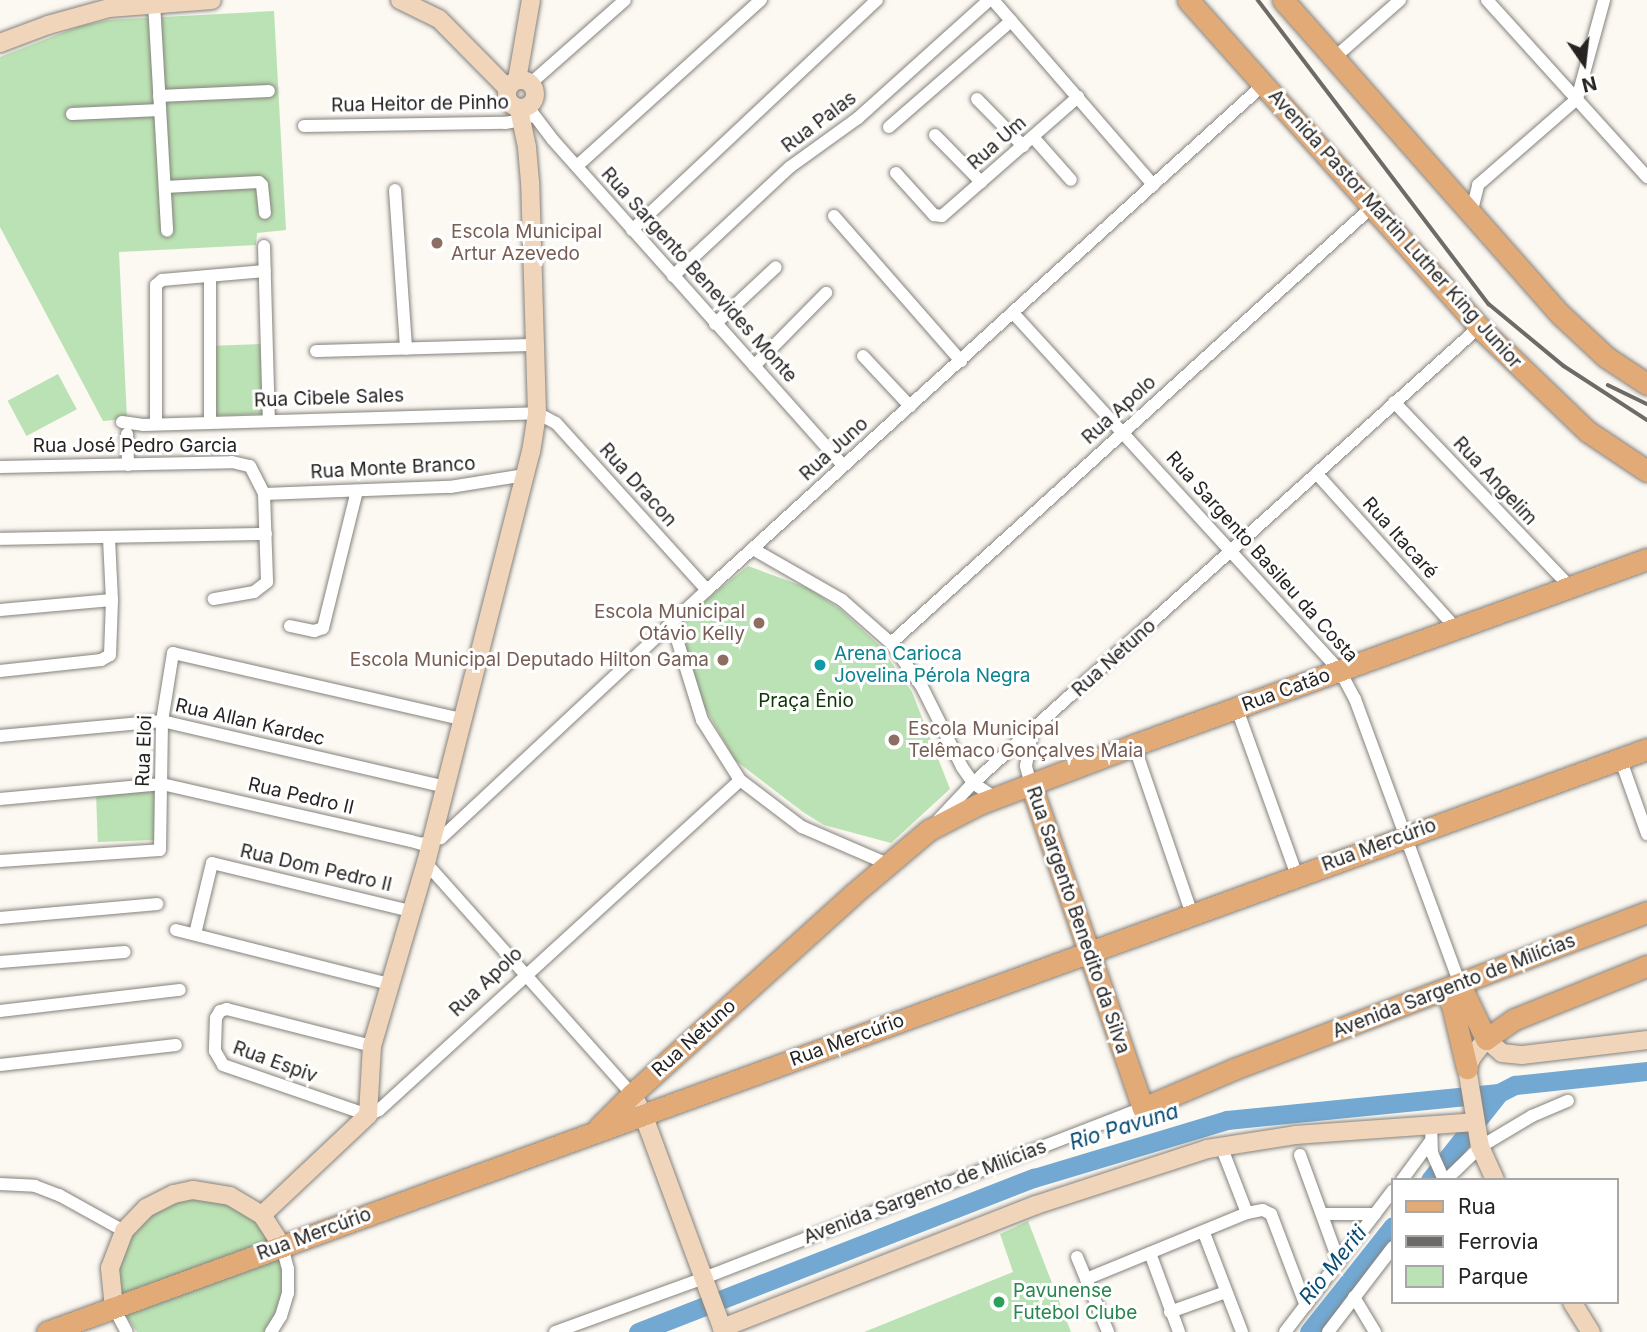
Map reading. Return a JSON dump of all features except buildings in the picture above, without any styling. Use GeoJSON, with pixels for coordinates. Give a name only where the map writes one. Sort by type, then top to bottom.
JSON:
{"type":"FeatureCollection","features":[{"type":"Feature","properties":{"kind":"main road","name":"Avenida Pastor Martin Luther King Junior"},"geometry":{"type":"LineString","coordinates":[[1188,0],[1479,327],[1587,430],[1647,471]]}},
{"type":"Feature","properties":{"kind":"main road"},"geometry":{"type":"LineString","coordinates":[[1283,0],[1471,214],[1588,341],[1647,384]]}},
{"type":"Feature","properties":{"kind":"main road","name":"Rua Catão"},"geometry":{"type":"LineString","coordinates":[[929,830],[995,798],[1647,559]]}},
{"type":"Feature","properties":{"kind":"main road","name":"Rua Mercúrio"},"geometry":{"type":"LineString","coordinates":[[47,1332],[1647,749]]}},
{"type":"Feature","properties":{"kind":"main road","name":"Rua Sargento Benedito da Silva"},"geometry":{"type":"LineString","coordinates":[[1031,785],[1143,1108]]}},
{"type":"Feature","properties":{"kind":"main road","name":"Rua Netuno"},"geometry":{"type":"LineString","coordinates":[[595,1131],[632,1094],[929,830]]}},
{"type":"Feature","properties":{"kind":"main road","name":"Avenida Sargento de Milícias"},"geometry":{"type":"LineString","coordinates":[[1143,1108],[1234,1069],[1647,912]]}},
{"type":"Feature","properties":{"kind":"main road"},"geometry":{"type":"LineString","coordinates":[[1452,988],[1486,1039],[1515,1019],[1647,966]]}},
{"type":"Feature","properties":{"kind":"main road"},"geometry":{"type":"LineString","coordinates":[[1452,988],[1452,1004],[1467,1068]]}},
{"type":"Feature","properties":{"kind":"main road"},"geometry":{"type":"LineString","coordinates":[[668,1062],[669,1081],[680,1101]]}},
{"type":"Feature","properties":{"kind":"street"},"geometry":{"type":"LineString","coordinates":[[0,43],[80,15],[157,2],[212,0]]}},
{"type":"Feature","properties":{"kind":"street"},"geometry":{"type":"LineString","coordinates":[[368,1115],[372,1046],[446,787],[525,475],[537,413],[526,113],[534,98],[439,19],[403,0]]}},
{"type":"Feature","properties":{"kind":"street"},"geometry":{"type":"LineString","coordinates":[[518,84],[531,0]]}},
{"type":"Feature","properties":{"kind":"street"},"geometry":{"type":"LineString","coordinates":[[526,113],[508,99],[518,84],[625,0]]}},
{"type":"Feature","properties":{"kind":"street"},"geometry":{"type":"LineString","coordinates":[[577,166],[761,0]]}},
{"type":"Feature","properties":{"kind":"street"},"geometry":{"type":"LineString","coordinates":[[632,230],[877,0]]}},
{"type":"Feature","properties":{"kind":"street","name":"Rua Palas"},"geometry":{"type":"LineString","coordinates":[[673,276],[790,167],[858,118],[991,0],[1078,96],[1153,185]]}},
{"type":"Feature","properties":{"kind":"street"},"geometry":{"type":"LineString","coordinates":[[1334,58],[1400,0]]}},
{"type":"Feature","properties":{"kind":"street"},"geometry":{"type":"LineString","coordinates":[[1487,0],[1647,177]]}},
{"type":"Feature","properties":{"kind":"street"},"geometry":{"type":"LineString","coordinates":[[1455,196],[1478,185],[1577,99],[1604,0]]}},
{"type":"Feature","properties":{"kind":"street"},"geometry":{"type":"LineString","coordinates":[[157,2],[159,96],[167,231]]}},
{"type":"Feature","properties":{"kind":"street"},"geometry":{"type":"LineString","coordinates":[[889,127],[1011,21]]}},
{"type":"Feature","properties":{"kind":"street","name":"Rua Juno"},"geometry":{"type":"LineString","coordinates":[[431,842],[450,831],[707,590],[1014,314],[1264,84]]}},
{"type":"Feature","properties":{"kind":"street"},"geometry":{"type":"LineString","coordinates":[[159,96],[269,91]]}},
{"type":"Feature","properties":{"kind":"street","name":"Rua Um"},"geometry":{"type":"LineString","coordinates":[[896,173],[939,217],[1078,96]]}},
{"type":"Feature","properties":{"kind":"street"},"geometry":{"type":"LineString","coordinates":[[977,99],[1071,180]]}},
{"type":"Feature","properties":{"kind":"street"},"geometry":{"type":"LineString","coordinates":[[72,114],[160,110]]}},
{"type":"Feature","properties":{"kind":"street","name":"Rua Sargento Benevides Monte"},"geometry":{"type":"LineString","coordinates":[[526,113],[577,166],[843,466]]}},
{"type":"Feature","properties":{"kind":"street","name":"Rua Heitor de Pinho"},"geometry":{"type":"LineString","coordinates":[[304,126],[505,123],[526,113]]}},
{"type":"Feature","properties":{"kind":"street"},"geometry":{"type":"LineString","coordinates":[[935,135],[981,182]]}},
{"type":"Feature","properties":{"kind":"street"},"geometry":{"type":"LineString","coordinates":[[164,187],[258,182],[262,185],[265,213]]}},
{"type":"Feature","properties":{"kind":"street"},"geometry":{"type":"LineString","coordinates":[[1471,214],[1478,185]]}},
{"type":"Feature","properties":{"kind":"street"},"geometry":{"type":"LineString","coordinates":[[395,190],[406,349]]}},
{"type":"Feature","properties":{"kind":"street","name":"Rua Apolo"},"geometry":{"type":"LineString","coordinates":[[891,643],[1373,206]]}},
{"type":"Feature","properties":{"kind":"street"},"geometry":{"type":"LineString","coordinates":[[834,216],[961,361]]}},
{"type":"Feature","properties":{"kind":"street"},"geometry":{"type":"LineString","coordinates":[[264,246],[269,419]]}},
{"type":"Feature","properties":{"kind":"street"},"geometry":{"type":"LineString","coordinates":[[715,324],[776,267]]}},
{"type":"Feature","properties":{"kind":"street"},"geometry":{"type":"LineString","coordinates":[[156,424],[156,285],[162,280],[265,271]]}},
{"type":"Feature","properties":{"kind":"street"},"geometry":{"type":"LineString","coordinates":[[210,276],[210,421]]}},
{"type":"Feature","properties":{"kind":"street"},"geometry":{"type":"LineString","coordinates":[[754,366],[826,293]]}},
{"type":"Feature","properties":{"kind":"street","name":"Rua Sargento Basileu da Costa"},"geometry":{"type":"LineString","coordinates":[[1014,314],[1340,670],[1355,699],[1406,835],[1452,988]]}},
{"type":"Feature","properties":{"kind":"street","name":"Rua Netuno"},"geometry":{"type":"LineString","coordinates":[[929,830],[974,783],[1479,327]]}},
{"type":"Feature","properties":{"kind":"street"},"geometry":{"type":"LineString","coordinates":[[316,351],[534,345]]}},
{"type":"Feature","properties":{"kind":"street"},"geometry":{"type":"LineString","coordinates":[[863,356],[910,406]]}},
{"type":"Feature","properties":{"kind":"street","name":"Rua Angelim"},"geometry":{"type":"LineString","coordinates":[[1394,402],[1569,586]]}},
{"type":"Feature","properties":{"kind":"street","name":"Rua Cibele Sales"},"geometry":{"type":"LineString","coordinates":[[128,465],[125,428],[156,424],[537,413]]}},
{"type":"Feature","properties":{"kind":"street","name":"Rua Dracon"},"geometry":{"type":"LineString","coordinates":[[537,413],[556,424],[707,590]]}},
{"type":"Feature","properties":{"kind":"street","name":"Rua José Pedro Garcia"},"geometry":{"type":"LineString","coordinates":[[0,467],[240,463],[256,472],[264,494]]}},
{"type":"Feature","properties":{"kind":"street","name":"Rua Itacaré"},"geometry":{"type":"LineString","coordinates":[[1317,474],[1455,628]]}},
{"type":"Feature","properties":{"kind":"street","name":"Rua Monte Branco"},"geometry":{"type":"LineString","coordinates":[[264,494],[450,487],[525,475]]}},
{"type":"Feature","properties":{"kind":"street"},"geometry":{"type":"LineString","coordinates":[[290,626],[314,632],[323,628],[357,491]]}},
{"type":"Feature","properties":{"kind":"street"},"geometry":{"type":"LineString","coordinates":[[214,599],[262,589],[267,582],[264,494]]}},
{"type":"Feature","properties":{"kind":"street"},"geometry":{"type":"LineString","coordinates":[[0,539],[266,534]]}},
{"type":"Feature","properties":{"kind":"street"},"geometry":{"type":"LineString","coordinates":[[0,671],[101,660],[112,650],[109,537]]}},
{"type":"Feature","properties":{"kind":"street"},"geometry":{"type":"LineString","coordinates":[[753,549],[842,600],[891,643],[922,687],[953,751],[974,783],[995,798]]}},
{"type":"Feature","properties":{"kind":"street"},"geometry":{"type":"LineString","coordinates":[[0,610],[112,600]]}},
{"type":"Feature","properties":{"kind":"street"},"geometry":{"type":"LineString","coordinates":[[672,623],[702,720],[740,780],[802,827],[888,864]]}},
{"type":"Feature","properties":{"kind":"street","name":"Rua Eloi"},"geometry":{"type":"LineString","coordinates":[[0,861],[160,850],[162,721],[173,653],[462,719]]}},
{"type":"Feature","properties":{"kind":"street"},"geometry":{"type":"LineString","coordinates":[[1237,709],[1297,876]]}},
{"type":"Feature","properties":{"kind":"street","name":"Rua Allan Kardec"},"geometry":{"type":"LineString","coordinates":[[0,736],[162,721],[446,787]]}},
{"type":"Feature","properties":{"kind":"street","name":"Rua Sargento Benedito da Silva"},"geometry":{"type":"LineString","coordinates":[[1031,785],[1026,766],[1032,731]]}},
{"type":"Feature","properties":{"kind":"street"},"geometry":{"type":"LineString","coordinates":[[1134,746],[1192,914]]}},
{"type":"Feature","properties":{"kind":"street"},"geometry":{"type":"LineString","coordinates":[[1620,758],[1647,834]]}},
{"type":"Feature","properties":{"kind":"street","name":"Rua Apolo"},"geometry":{"type":"LineString","coordinates":[[262,1215],[368,1115],[379,1110],[740,780]]}},
{"type":"Feature","properties":{"kind":"street"},"geometry":{"type":"LineString","coordinates":[[0,799],[162,784]]}},
{"type":"Feature","properties":{"kind":"street","name":"Rua Pedro II"},"geometry":{"type":"LineString","coordinates":[[162,784],[411,841],[431,842]]}},
{"type":"Feature","properties":{"kind":"street","name":"Rua Dom Pedro II"},"geometry":{"type":"LineString","coordinates":[[195,934],[212,863],[410,911]]}},
{"type":"Feature","properties":{"kind":"street"},"geometry":{"type":"LineString","coordinates":[[426,863],[632,1094],[643,1114],[705,1281],[719,1328],[1036,1205],[1221,1146],[1295,1135],[1435,1136],[1472,1120]]}},
{"type":"Feature","properties":{"kind":"street"},"geometry":{"type":"LineString","coordinates":[[0,918],[157,904]]}},
{"type":"Feature","properties":{"kind":"street"},"geometry":{"type":"LineString","coordinates":[[176,930],[390,984]]}},
{"type":"Feature","properties":{"kind":"street"},"geometry":{"type":"LineString","coordinates":[[0,962],[125,952]]}},
{"type":"Feature","properties":{"kind":"street"},"geometry":{"type":"LineString","coordinates":[[0,1011],[180,990]]}},
{"type":"Feature","properties":{"kind":"street","name":"Rua Espiv"},"geometry":{"type":"LineString","coordinates":[[368,1115],[223,1065],[215,1051],[216,1018],[220,1011],[227,1009],[372,1046]]}},
{"type":"Feature","properties":{"kind":"street"},"geometry":{"type":"LineString","coordinates":[[1494,1178],[1480,1147],[1472,1120],[1467,1068],[1486,1039],[1502,1053],[1522,1055],[1647,1041]]}},
{"type":"Feature","properties":{"kind":"street"},"geometry":{"type":"LineString","coordinates":[[0,1065],[176,1045]]}},
{"type":"Feature","properties":{"kind":"street"},"geometry":{"type":"LineString","coordinates":[[1445,1178],[1480,1147],[1532,1116],[1568,1101]]}},
{"type":"Feature","properties":{"kind":"street","name":"Avenida Sargento de Milícias"},"geometry":{"type":"LineString","coordinates":[[555,1332],[705,1281],[1143,1108]]}},
{"type":"Feature","properties":{"kind":"street"},"geometry":{"type":"LineString","coordinates":[[1435,1136],[1444,1178]]}},
{"type":"Feature","properties":{"kind":"street"},"geometry":{"type":"LineString","coordinates":[[1404,1178],[1435,1136]]}},
{"type":"Feature","properties":{"kind":"street"},"geometry":{"type":"LineString","coordinates":[[1221,1146],[1247,1213]]}},
{"type":"Feature","properties":{"kind":"street"},"geometry":{"type":"LineString","coordinates":[[1300,1155],[1339,1262]]}},
{"type":"Feature","properties":{"kind":"street"},"geometry":{"type":"LineString","coordinates":[[0,1184],[35,1186],[59,1195],[124,1231]]}},
{"type":"Feature","properties":{"kind":"street"},"geometry":{"type":"LineString","coordinates":[[127,1332],[114,1308],[110,1268],[124,1231],[146,1208],[159,1199],[193,1190],[230,1196],[262,1215],[282,1245],[288,1269],[288,1293],[281,1316],[271,1332]]}},
{"type":"Feature","properties":{"kind":"street"},"geometry":{"type":"LineString","coordinates":[[1284,1332],[1392,1192]]}},
{"type":"Feature","properties":{"kind":"street"},"geometry":{"type":"LineString","coordinates":[[1086,1279],[1204,1233],[1247,1213],[1263,1210],[1271,1214],[1306,1306]]}},
{"type":"Feature","properties":{"kind":"street"},"geometry":{"type":"LineString","coordinates":[[1322,1214],[1375,1214]]}},
{"type":"Feature","properties":{"kind":"street"},"geometry":{"type":"LineString","coordinates":[[1204,1233],[1242,1332]]}},
{"type":"Feature","properties":{"kind":"street"},"geometry":{"type":"LineString","coordinates":[[1328,1332],[1392,1248]]}},
{"type":"Feature","properties":{"kind":"street"},"geometry":{"type":"LineString","coordinates":[[1150,1254],[1179,1332]]}},
{"type":"Feature","properties":{"kind":"street"},"geometry":{"type":"LineString","coordinates":[[1077,1257],[1108,1332]]}},
{"type":"Feature","properties":{"kind":"street"},"geometry":{"type":"LineString","coordinates":[[1170,1312],[1226,1292]]}},
{"type":"Feature","properties":{"kind":"street"},"geometry":{"type":"LineString","coordinates":[[1354,1297],[1375,1332]]}},
{"type":"Feature","properties":{"kind":"street"},"geometry":{"type":"LineString","coordinates":[[1573,1304],[1591,1332]]}},
{"type":"Feature","properties":{"kind":"green space"},"geometry":{"type":"Polygon","coordinates":[[[274,11],[286,230],[257,233],[256,245],[119,252],[127,419],[103,421],[0,227],[0,57],[80,26],[108,20],[274,11]]]}},
{"type":"Feature","properties":{"kind":"green space"},"geometry":{"type":"Polygon","coordinates":[[[261,344],[263,414],[215,416],[213,346],[261,344]]]}},
{"type":"Feature","properties":{"kind":"green space"},"geometry":{"type":"Polygon","coordinates":[[[58,374],[77,409],[26,436],[8,401],[58,374]]]}},
{"type":"Feature","properties":{"kind":"green space","name":"Praça Ênio"},"geometry":{"type":"Polygon","coordinates":[[[748,566],[808,588],[840,609],[879,645],[912,692],[950,789],[891,843],[824,825],[803,812],[735,760],[704,706],[681,641],[685,623],[706,600],[748,566]]]}},
{"type":"Feature","properties":{"kind":"green space"},"geometry":{"type":"Polygon","coordinates":[[[154,791],[156,840],[98,842],[96,793],[154,791]]]}},
{"type":"Feature","properties":{"kind":"green space"},"geometry":{"type":"Polygon","coordinates":[[[182,1195],[233,1200],[272,1232],[285,1282],[280,1307],[265,1332],[137,1332],[124,1313],[117,1265],[138,1221],[182,1195]]]}},
{"type":"Feature","properties":{"kind":"green space","name":"Pavunense Futebol Clube"},"geometry":{"type":"Polygon","coordinates":[[[1028,1221],[1071,1332],[864,1332],[1013,1272],[1000,1234],[1028,1221]]]}},
{"type":"Feature","properties":{"kind":"waterway","name":"Rio Pavuna"},"geometry":{"type":"LineString","coordinates":[[638,1332],[1034,1178],[1227,1120],[1499,1093],[1515,1085],[1647,1071]]}},
{"type":"Feature","properties":{"kind":"waterway","name":"Rio Meriti"},"geometry":{"type":"LineString","coordinates":[[1432,1178],[1499,1093]]}},
{"type":"Feature","properties":{"kind":"waterway","name":"Rio Meriti"},"geometry":{"type":"LineString","coordinates":[[1309,1332],[1392,1227]]}},
{"type":"Feature","properties":{"kind":"railway"},"geometry":{"type":"LineString","coordinates":[[1258,0],[1489,304],[1564,366],[1647,420]]}},
{"type":"Feature","properties":{"kind":"railway"},"geometry":{"type":"LineString","coordinates":[[1608,385],[1647,404]]}},
{"type":"Feature","properties":{"kind":"place","name":"Escola Municipal Artur Azevedo"},"geometry":{"type":"Point","coordinates":[437,243]}},
{"type":"Feature","properties":{"kind":"place","name":"Escola Municipal Otávio Kelly"},"geometry":{"type":"Point","coordinates":[759,623]}},
{"type":"Feature","properties":{"kind":"place","name":"Escola Municipal Deputado Hilton Gama"},"geometry":{"type":"Point","coordinates":[723,660]}},
{"type":"Feature","properties":{"kind":"place","name":"Arena Carioca Jovelina Pérola Negra"},"geometry":{"type":"Point","coordinates":[820,665]}},
{"type":"Feature","properties":{"kind":"place","name":"Escola Municipal Telêmaco Gonçalves Maia"},"geometry":{"type":"Point","coordinates":[894,740]}},
{"type":"Feature","properties":{"kind":"place","name":"Pavunense Futebol Clube"},"geometry":{"type":"Point","coordinates":[999,1302]}}]}
